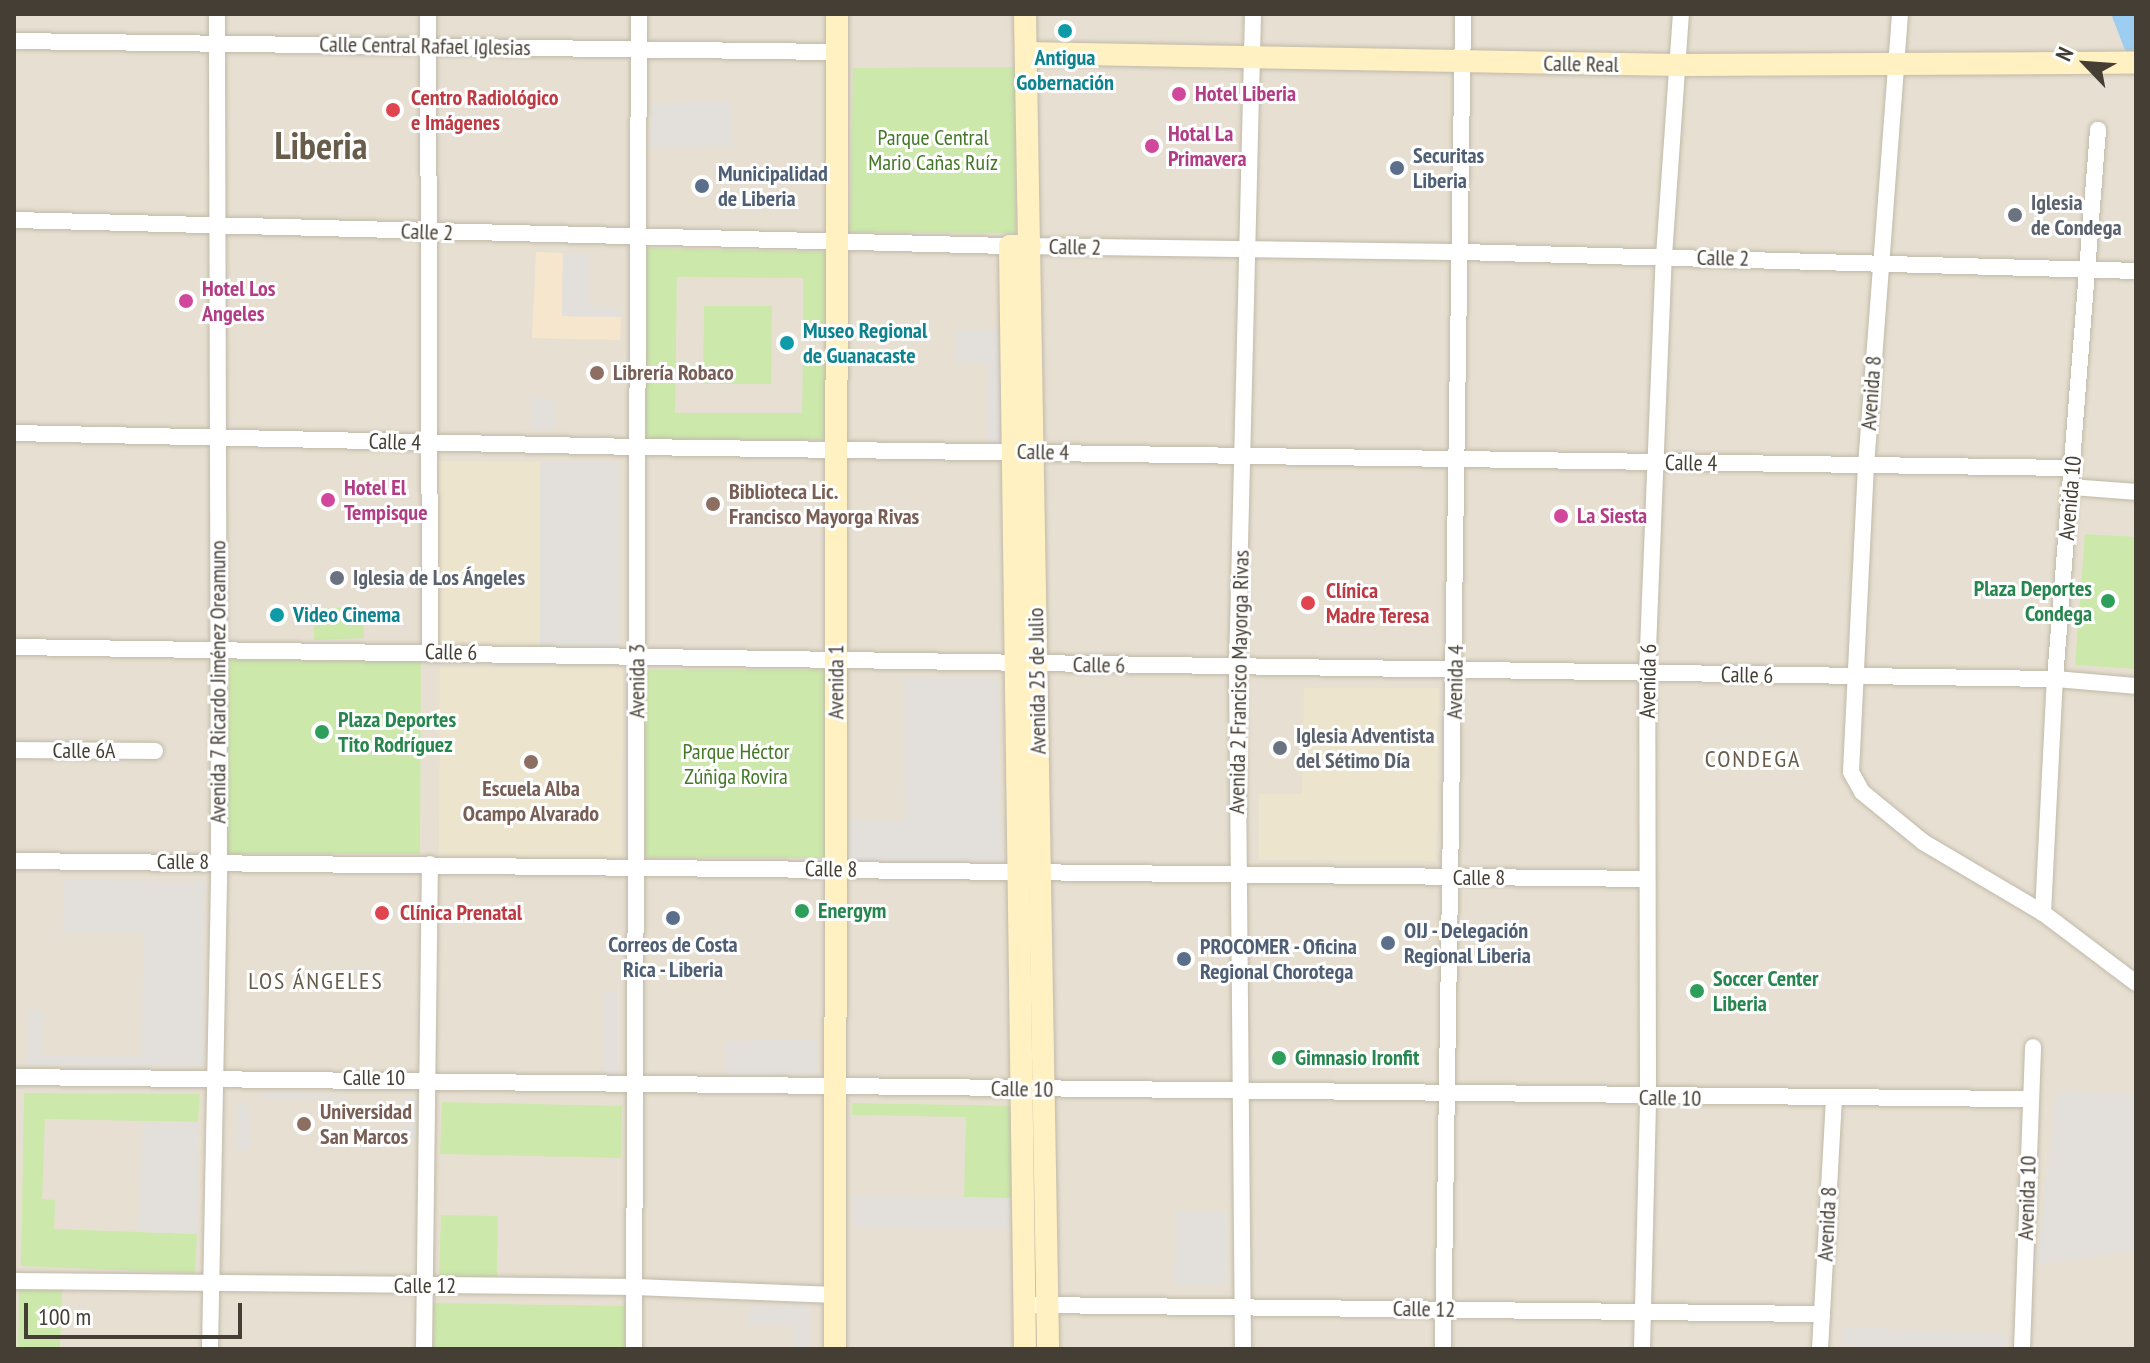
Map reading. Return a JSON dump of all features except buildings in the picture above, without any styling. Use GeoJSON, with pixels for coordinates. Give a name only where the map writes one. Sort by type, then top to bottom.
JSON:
{"type":"FeatureCollection","features":[{"type":"Feature","properties":{"kind":"street","name":"Avenida 7 Ricardo Jiménez Oreamuno"},"geometry":{"type":"LineString","coordinates":[[210,1349],[219,862],[217,14]]}},
{"type":"Feature","properties":{"kind":"street"},"geometry":{"type":"LineString","coordinates":[[428,14],[430,652]]}},
{"type":"Feature","properties":{"kind":"street","name":"Avenida 3"},"geometry":{"type":"LineString","coordinates":[[634,1349],[639,14]]}},
{"type":"Feature","properties":{"kind":"street","name":"Avenida 1"},"geometry":{"type":"LineString","coordinates":[[835,1349],[837,14]]}},
{"type":"Feature","properties":{"kind":"street","name":"Avenida 25 de Julio"},"geometry":{"type":"LineString","coordinates":[[1025,14],[1020,246],[1033,1090],[1037,1305],[1048,1349]]}},
{"type":"Feature","properties":{"kind":"street","name":"Avenida 2 Francisco Mayorga Rivas"},"geometry":{"type":"LineString","coordinates":[[1243,1349],[1244,1091],[1237,876],[1237,668],[1253,14]]}},
{"type":"Feature","properties":{"kind":"street","name":"Avenida 4"},"geometry":{"type":"LineString","coordinates":[[1443,1349],[1462,252],[1463,14]]}},
{"type":"Feature","properties":{"kind":"street","name":"Avenida 6"},"geometry":{"type":"LineString","coordinates":[[1642,1349],[1648,1097],[1647,674],[1664,256],[1681,14]]}},
{"type":"Feature","properties":{"kind":"street","name":"Avenida 8"},"geometry":{"type":"LineString","coordinates":[[1900,14],[1866,465],[1851,772],[1862,792],[1923,842],[2043,913]]}},
{"type":"Feature","properties":{"kind":"street","name":"Calle Central Rafael Iglesias"},"geometry":{"type":"LineString","coordinates":[[14,41],[837,52]]}},
{"type":"Feature","properties":{"kind":"street","name":"Calle Real"},"geometry":{"type":"LineString","coordinates":[[1026,53],[1252,60],[1679,65],[2128,63]]}},
{"type":"Feature","properties":{"kind":"street","name":"Avenida 10"},"geometry":{"type":"LineString","coordinates":[[2043,913],[2055,679],[2098,130]]}},
{"type":"Feature","properties":{"kind":"street","name":"Calle 2"},"geometry":{"type":"LineString","coordinates":[[14,220],[837,244],[1664,256],[2087,267],[2136,271]]}},
{"type":"Feature","properties":{"kind":"street","name":"Calle 4"},"geometry":{"type":"LineString","coordinates":[[14,433],[216,435],[429,444],[2073,468]]}},
{"type":"Feature","properties":{"kind":"street"},"geometry":{"type":"LineString","coordinates":[[2071,487],[2136,492]]}},
{"type":"Feature","properties":{"kind":"street","name":"Calle 6"},"geometry":{"type":"LineString","coordinates":[[14,647],[217,647],[836,662],[2055,679],[2136,686]]}},
{"type":"Feature","properties":{"kind":"street","name":"Calle 6A"},"geometry":{"type":"LineString","coordinates":[[14,750],[155,751]]}},
{"type":"Feature","properties":{"kind":"street","name":"Calle 8"},"geometry":{"type":"LineString","coordinates":[[14,861],[1647,879]]}},
{"type":"Feature","properties":{"kind":"street"},"geometry":{"type":"LineString","coordinates":[[424,1349],[430,864]]}},
{"type":"Feature","properties":{"kind":"street"},"geometry":{"type":"LineString","coordinates":[[2043,913],[2136,983]]}},
{"type":"Feature","properties":{"kind":"street","name":"Avenida 10"},"geometry":{"type":"LineString","coordinates":[[2022,1349],[2033,1047]]}},
{"type":"Feature","properties":{"kind":"street","name":"Calle 10"},"geometry":{"type":"LineString","coordinates":[[14,1077],[214,1080],[427,1078],[1033,1090],[1834,1100],[2030,1099]]}},
{"type":"Feature","properties":{"kind":"street","name":"Avenida 8"},"geometry":{"type":"LineString","coordinates":[[1820,1349],[1834,1100]]}},
{"type":"Feature","properties":{"kind":"street","name":"Calle 12"},"geometry":{"type":"LineString","coordinates":[[14,1281],[635,1287],[835,1295]]}},
{"type":"Feature","properties":{"kind":"street","name":"Calle 12"},"geometry":{"type":"LineString","coordinates":[[1037,1305],[1244,1303],[1822,1314]]}},
{"type":"Feature","properties":{"kind":"street","name":"Avenida 25 de Julio"},"geometry":{"type":"LineString","coordinates":[[1025,1349],[1037,1305]]}},
{"type":"Feature","properties":{"kind":"shaded area"},"geometry":{"type":"Polygon","coordinates":[[[14,14],[2136,14],[2136,1349],[14,1349],[14,14]]]}},
{"type":"Feature","properties":{"kind":"shaded area"},"geometry":{"type":"Polygon","coordinates":[[[732,102],[733,146],[650,147],[652,103],[732,102]]]}},
{"type":"Feature","properties":{"kind":"shaded area"},"geometry":{"type":"Polygon","coordinates":[[[536,252],[563,253],[562,316],[621,317],[620,340],[532,338],[536,252]]]}},
{"type":"Feature","properties":{"kind":"shaded area"},"geometry":{"type":"Polygon","coordinates":[[[563,253],[590,253],[590,306],[622,307],[621,317],[562,316],[563,253]]]}},
{"type":"Feature","properties":{"kind":"shaded area"},"geometry":{"type":"Polygon","coordinates":[[[955,329],[1005,330],[1004,448],[987,448],[988,364],[955,364],[955,329]]]}},
{"type":"Feature","properties":{"kind":"shaded area"},"geometry":{"type":"Polygon","coordinates":[[[530,398],[555,399],[555,429],[531,429],[530,398]]]}},
{"type":"Feature","properties":{"kind":"shaded area"},"geometry":{"type":"Polygon","coordinates":[[[438,461],[540,462],[540,646],[435,647],[438,461]]]}},
{"type":"Feature","properties":{"kind":"shaded area"},"geometry":{"type":"Polygon","coordinates":[[[620,461],[620,647],[540,646],[540,462],[620,461]]]}},
{"type":"Feature","properties":{"kind":"shaded area","name":"Escuela Alba Ocampo Alvarado"},"geometry":{"type":"Polygon","coordinates":[[[440,667],[623,667],[622,857],[439,857],[440,667]]]}},
{"type":"Feature","properties":{"kind":"shaded area"},"geometry":{"type":"Polygon","coordinates":[[[903,678],[998,678],[1001,862],[842,862],[843,820],[905,819],[903,678]]]}},
{"type":"Feature","properties":{"kind":"shaded area"},"geometry":{"type":"Polygon","coordinates":[[[1304,688],[1439,688],[1436,861],[1259,860],[1259,794],[1302,794],[1304,688]]]}},
{"type":"Feature","properties":{"kind":"shaded area"},"geometry":{"type":"Polygon","coordinates":[[[64,880],[206,881],[204,1066],[27,1065],[27,1010],[43,1011],[43,1056],[142,1056],[143,933],[62,933],[64,880]]]}},
{"type":"Feature","properties":{"kind":"shaded area"},"geometry":{"type":"Polygon","coordinates":[[[603,991],[617,991],[617,1077],[604,1077],[603,991]]]}},
{"type":"Feature","properties":{"kind":"shaded area"},"geometry":{"type":"Polygon","coordinates":[[[817,1039],[817,1074],[726,1076],[725,1041],[817,1039]]]}},
{"type":"Feature","properties":{"kind":"shaded area"},"geometry":{"type":"Polygon","coordinates":[[[2057,1090],[2136,1095],[2136,1250],[2036,1265],[2057,1090]]]}},
{"type":"Feature","properties":{"kind":"shaded area"},"geometry":{"type":"Polygon","coordinates":[[[263,1093],[344,1095],[344,1101],[262,1099],[263,1093]]]}},
{"type":"Feature","properties":{"kind":"shaded area"},"geometry":{"type":"Polygon","coordinates":[[[403,1098],[417,1098],[416,1139],[404,1139],[403,1098]]]}},
{"type":"Feature","properties":{"kind":"shaded area"},"geometry":{"type":"Polygon","coordinates":[[[238,1103],[246,1103],[250,1116],[249,1149],[236,1149],[238,1103]]]}},
{"type":"Feature","properties":{"kind":"shaded area"},"geometry":{"type":"Polygon","coordinates":[[[198,1122],[197,1234],[138,1232],[143,1123],[198,1122]]]}},
{"type":"Feature","properties":{"kind":"shaded area"},"geometry":{"type":"Polygon","coordinates":[[[852,1196],[1011,1198],[1011,1230],[853,1228],[852,1196]]]}},
{"type":"Feature","properties":{"kind":"shaded area"},"geometry":{"type":"Polygon","coordinates":[[[1176,1212],[1228,1212],[1227,1284],[1174,1285],[1176,1212]]]}},
{"type":"Feature","properties":{"kind":"shaded area"},"geometry":{"type":"Polygon","coordinates":[[[809,1305],[809,1349],[793,1349],[793,1325],[748,1325],[749,1306],[809,1305]]]}},
{"type":"Feature","properties":{"kind":"shaded area"},"geometry":{"type":"Polygon","coordinates":[[[1842,1327],[2006,1333],[2006,1349],[1842,1349],[1842,1327]]]}},
{"type":"Feature","properties":{"kind":"green space","name":"Parque Central Mario Cañas Ruíz"},"geometry":{"type":"Polygon","coordinates":[[[1015,67],[1016,233],[850,232],[853,68],[1015,67]]]}},
{"type":"Feature","properties":{"kind":"green space"},"geometry":{"type":"Polygon","coordinates":[[[644,248],[829,252],[829,339],[803,338],[803,278],[677,277],[675,413],[802,413],[803,357],[828,357],[828,440],[646,439],[644,248]]]}},
{"type":"Feature","properties":{"kind":"green space"},"geometry":{"type":"Polygon","coordinates":[[[704,306],[772,306],[771,384],[703,384],[704,306]]]}},
{"type":"Feature","properties":{"kind":"green space","name":"Plaza Deportes Condega"},"geometry":{"type":"Polygon","coordinates":[[[2085,534],[2136,537],[2136,669],[2075,665],[2085,534]]]}},
{"type":"Feature","properties":{"kind":"green space"},"geometry":{"type":"Polygon","coordinates":[[[349,607],[350,615],[363,614],[364,638],[314,640],[313,609],[349,607]]]}},
{"type":"Feature","properties":{"kind":"green space"},"geometry":{"type":"Polygon","coordinates":[[[229,660],[421,661],[420,854],[227,854],[229,660]]]}},
{"type":"Feature","properties":{"kind":"green space","name":"Parque Héctor Zúñiga Rovira"},"geometry":{"type":"Polygon","coordinates":[[[646,670],[827,670],[826,858],[645,858],[646,670]]]}},
{"type":"Feature","properties":{"kind":"green space"},"geometry":{"type":"Polygon","coordinates":[[[24,1093],[200,1094],[198,1122],[45,1119],[42,1199],[55,1200],[54,1229],[197,1234],[195,1273],[21,1266],[24,1093]]]}},
{"type":"Feature","properties":{"kind":"green space"},"geometry":{"type":"Polygon","coordinates":[[[442,1102],[622,1106],[621,1158],[440,1154],[442,1102]]]}},
{"type":"Feature","properties":{"kind":"green space"},"geometry":{"type":"Polygon","coordinates":[[[852,1103],[1013,1106],[1011,1198],[964,1197],[966,1117],[852,1115],[852,1103]]]}},
{"type":"Feature","properties":{"kind":"green space"},"geometry":{"type":"Polygon","coordinates":[[[441,1215],[498,1216],[497,1277],[439,1276],[441,1215]]]}},
{"type":"Feature","properties":{"kind":"green space"},"geometry":{"type":"Polygon","coordinates":[[[62,1289],[60,1349],[18,1349],[19,1290],[62,1289]]]}},
{"type":"Feature","properties":{"kind":"green space"},"geometry":{"type":"Polygon","coordinates":[[[433,1303],[625,1306],[625,1349],[434,1349],[433,1303]]]}},
{"type":"Feature","properties":{"kind":"waterway"},"geometry":{"type":"LineString","coordinates":[[2125,14],[2136,42]]}},
{"type":"Feature","properties":{"kind":"place","name":"Antigua Gobernación"},"geometry":{"type":"Point","coordinates":[1065,31]}},
{"type":"Feature","properties":{"kind":"place","name":"Hotel Liberia"},"geometry":{"type":"Point","coordinates":[1179,94]}},
{"type":"Feature","properties":{"kind":"place","name":"Centro Radiológico e Imágenes"},"geometry":{"type":"Point","coordinates":[393,110]}},
{"type":"Feature","properties":{"kind":"place","name":"Hotal La Primavera"},"geometry":{"type":"Point","coordinates":[1152,146]}},
{"type":"Feature","properties":{"kind":"place","name":"Securitas Liberia"},"geometry":{"type":"Point","coordinates":[1397,168]}},
{"type":"Feature","properties":{"kind":"place","name":"Municipalidad de Liberia"},"geometry":{"type":"Point","coordinates":[702,186]}},
{"type":"Feature","properties":{"kind":"place","name":"Iglesia de Condega"},"geometry":{"type":"Point","coordinates":[2015,215]}},
{"type":"Feature","properties":{"kind":"place","name":"Hotel Los Angeles"},"geometry":{"type":"Point","coordinates":[186,301]}},
{"type":"Feature","properties":{"kind":"place","name":"Museo Regional de Guanacaste"},"geometry":{"type":"Point","coordinates":[787,343]}},
{"type":"Feature","properties":{"kind":"place","name":"Librería Robaco"},"geometry":{"type":"Point","coordinates":[597,373]}},
{"type":"Feature","properties":{"kind":"place","name":"Hotel El Tempisque"},"geometry":{"type":"Point","coordinates":[328,500]}},
{"type":"Feature","properties":{"kind":"place","name":"Biblioteca Lic. Francisco Mayorga Rivas"},"geometry":{"type":"Point","coordinates":[713,504]}},
{"type":"Feature","properties":{"kind":"place","name":"La Siesta"},"geometry":{"type":"Point","coordinates":[1561,516]}},
{"type":"Feature","properties":{"kind":"place","name":"Iglesia de Los Ángeles"},"geometry":{"type":"Point","coordinates":[337,578]}},
{"type":"Feature","properties":{"kind":"place","name":"Plaza Deportes Condega"},"geometry":{"type":"Point","coordinates":[2108,601]}},
{"type":"Feature","properties":{"kind":"place","name":"Clínica Madre Teresa"},"geometry":{"type":"Point","coordinates":[1308,603]}},
{"type":"Feature","properties":{"kind":"place","name":"Video Cinema"},"geometry":{"type":"Point","coordinates":[277,615]}},
{"type":"Feature","properties":{"kind":"place","name":"Plaza Deportes Tito Rodríguez"},"geometry":{"type":"Point","coordinates":[322,732]}},
{"type":"Feature","properties":{"kind":"place","name":"Iglesia Adventista del Sétimo Día"},"geometry":{"type":"Point","coordinates":[1280,748]}},
{"type":"Feature","properties":{"kind":"place","name":"Escuela Alba Ocampo Alvarado"},"geometry":{"type":"Point","coordinates":[531,762]}},
{"type":"Feature","properties":{"kind":"place","name":"Energym"},"geometry":{"type":"Point","coordinates":[802,911]}},
{"type":"Feature","properties":{"kind":"place","name":"Clínica Prenatal"},"geometry":{"type":"Point","coordinates":[382,913]}},
{"type":"Feature","properties":{"kind":"place","name":"Correos de Costa Rica - Liberia"},"geometry":{"type":"Point","coordinates":[673,918]}},
{"type":"Feature","properties":{"kind":"place","name":"OIJ - Delegación Regional Liberia"},"geometry":{"type":"Point","coordinates":[1388,943]}},
{"type":"Feature","properties":{"kind":"place","name":"PROCOMER - Oficina Regional Chorotega"},"geometry":{"type":"Point","coordinates":[1184,959]}},
{"type":"Feature","properties":{"kind":"place","name":"Soccer Center Liberia"},"geometry":{"type":"Point","coordinates":[1697,991]}},
{"type":"Feature","properties":{"kind":"place","name":"Gimnasio Ironfit"},"geometry":{"type":"Point","coordinates":[1279,1058]}},
{"type":"Feature","properties":{"kind":"place","name":"Universidad San Marcos"},"geometry":{"type":"Point","coordinates":[304,1124]}},
{"type":"Feature","properties":{"kind":"district","name":"Liberia"},"geometry":{"type":"Point","coordinates":[321,145]}},
{"type":"Feature","properties":{"kind":"district","name":"CONDEGA"},"geometry":{"type":"Point","coordinates":[1753,759]}},
{"type":"Feature","properties":{"kind":"district","name":"LOS ÁNGELES"},"geometry":{"type":"Point","coordinates":[316,981]}}]}
